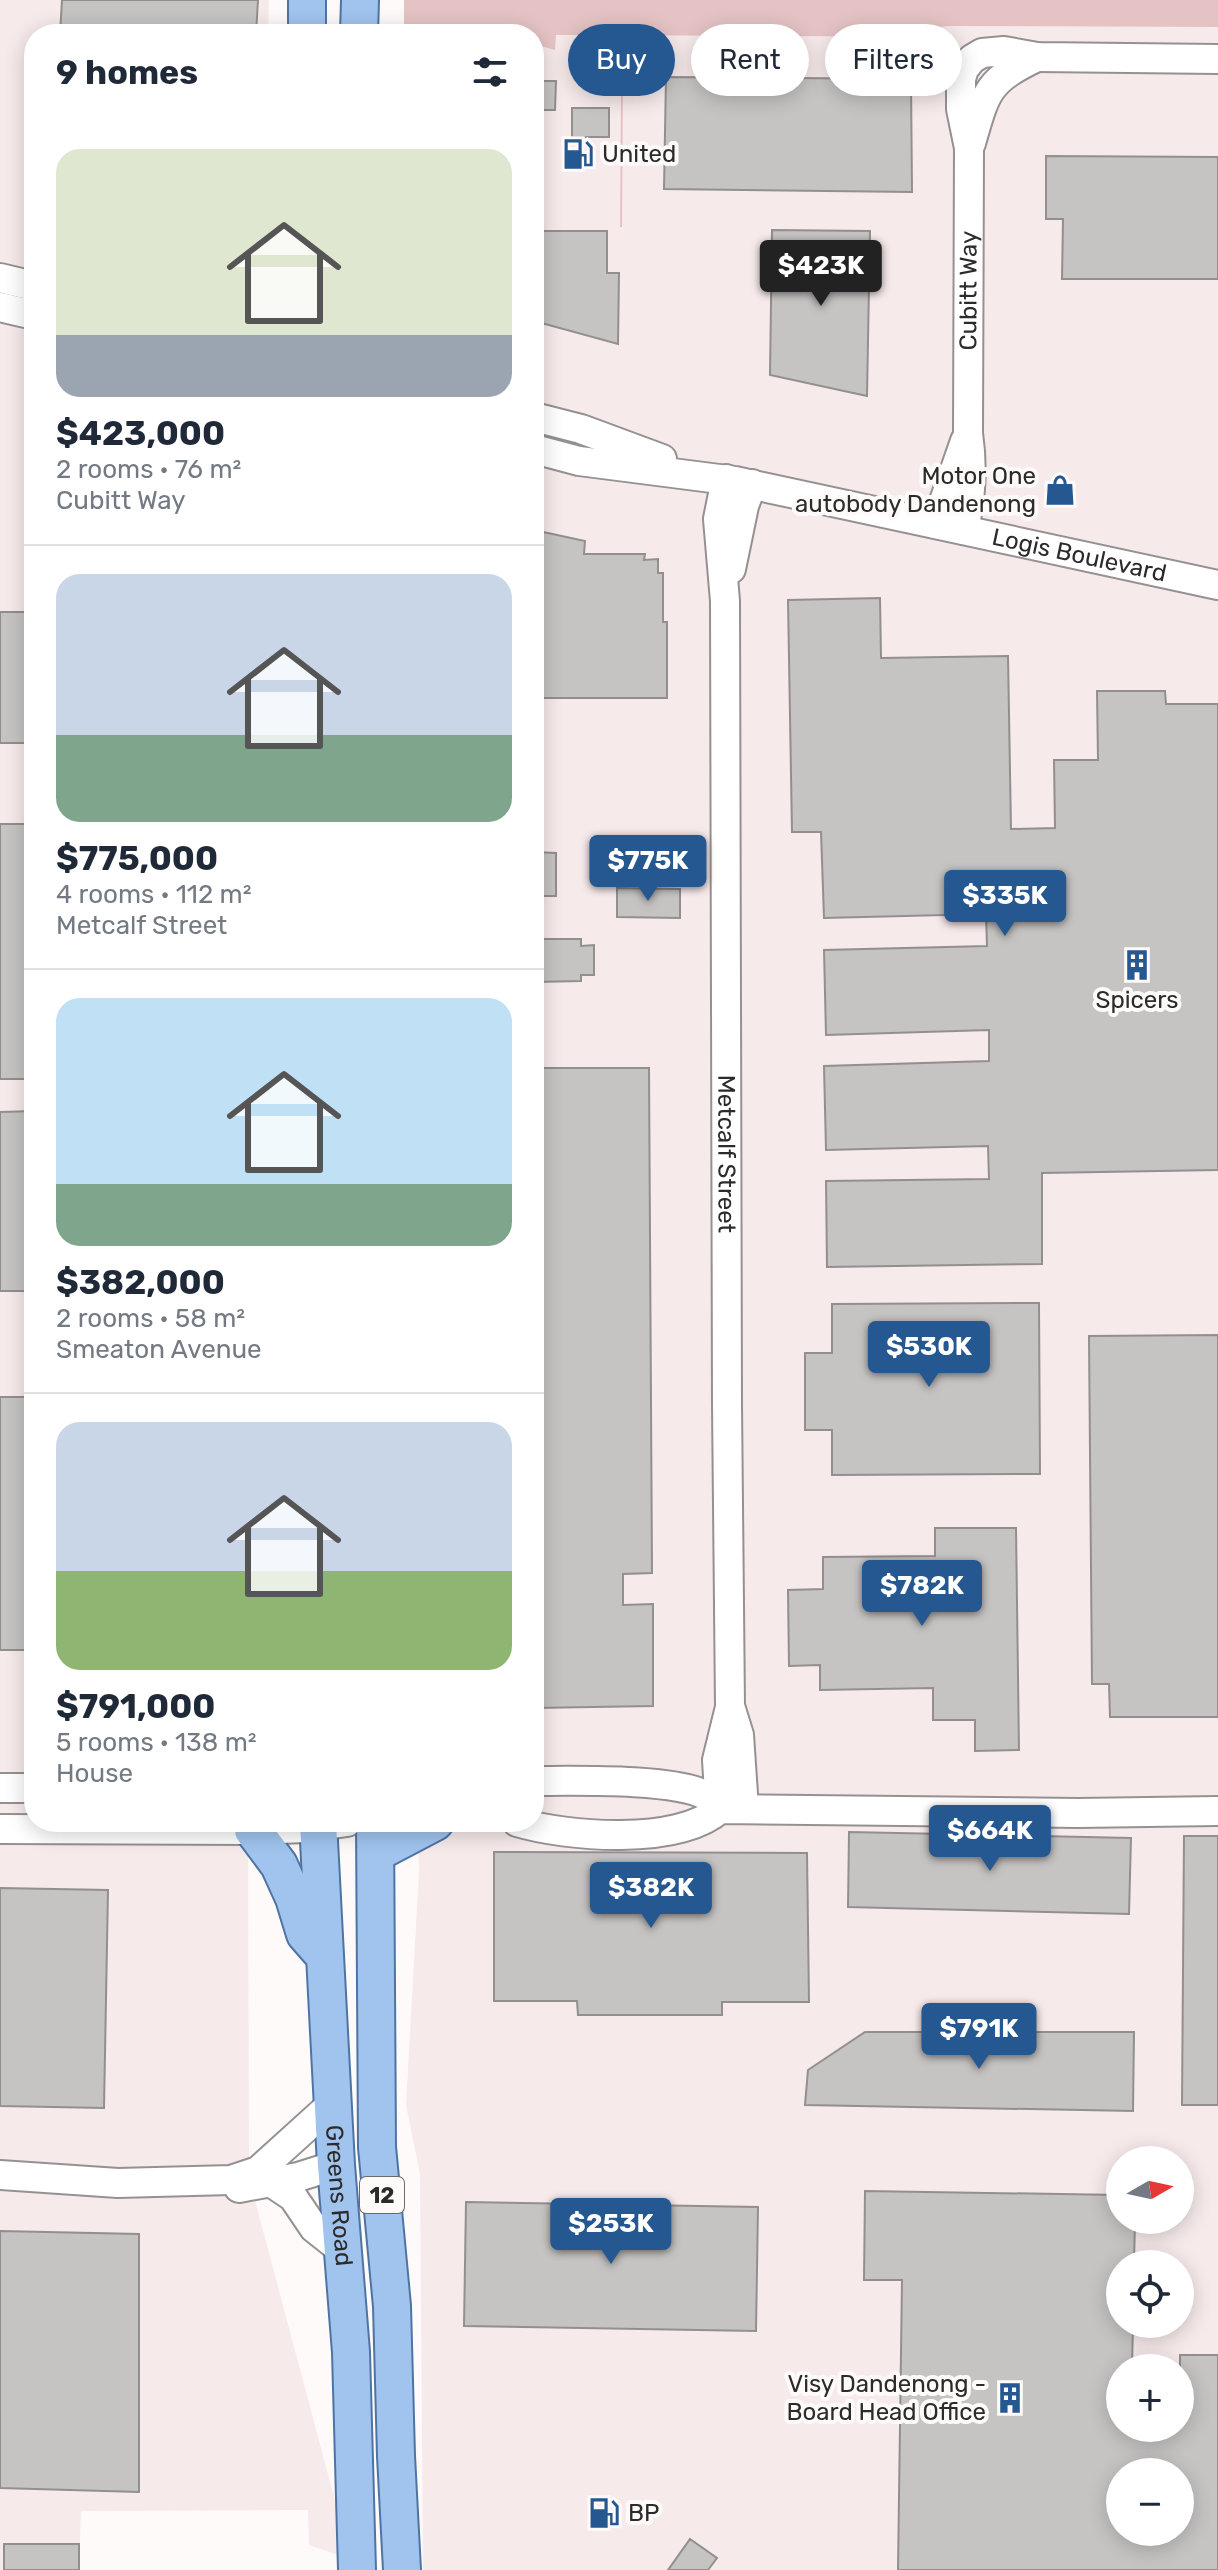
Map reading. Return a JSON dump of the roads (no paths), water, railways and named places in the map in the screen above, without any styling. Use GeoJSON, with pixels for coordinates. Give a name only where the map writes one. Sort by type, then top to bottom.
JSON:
{"type":"FeatureCollection","features":[{"type":"Feature","properties":{"kind":"main road"},"geometry":{"type":"LineString","coordinates":[[307,0],[307,24]]}},
{"type":"Feature","properties":{"kind":"main road"},"geometry":{"type":"LineString","coordinates":[[359,24],[360,0]]}},
{"type":"Feature","properties":{"kind":"main road"},"geometry":{"type":"LineString","coordinates":[[254,1832],[287,1880],[305,1934],[325,1957]]}},
{"type":"Feature","properties":{"kind":"main road","name":"Greens Road"},"geometry":{"type":"LineString","coordinates":[[328,1832],[325,1957],[336,2165],[351,2352],[357,2570]]}},
{"type":"Feature","properties":{"kind":"main road"},"geometry":{"type":"LineString","coordinates":[[376,1837],[396,1832]]}},
{"type":"Feature","properties":{"kind":"main road","name":"Greens Road"},"geometry":{"type":"LineString","coordinates":[[376,1837],[377,2147],[392,2306],[402,2570]]}},
{"type":"Feature","properties":{"kind":"street","name":"Cubitt Way"},"geometry":{"type":"LineString","coordinates":[[950,527],[968,433],[969,148],[961,109],[964,69],[972,59],[992,51],[1037,57],[1218,59]]}},
{"type":"Feature","properties":{"kind":"street"},"geometry":{"type":"LineString","coordinates":[[0,278],[24,284]]}},
{"type":"Feature","properties":{"kind":"street"},"geometry":{"type":"LineString","coordinates":[[0,307],[24,313]]}},
{"type":"Feature","properties":{"kind":"street","name":"Logis Boulevard"},"geometry":{"type":"LineString","coordinates":[[544,420],[581,429],[728,480]]}},
{"type":"Feature","properties":{"kind":"street","name":"Logis Boulevard"},"geometry":{"type":"LineString","coordinates":[[544,452],[579,461],[728,480],[1218,585]]}},
{"type":"Feature","properties":{"kind":"street","name":"Metcalf Street"},"geometry":{"type":"LineString","coordinates":[[728,480],[718,519],[725,601],[726,1388],[730,1706],[717,1760],[732,1809]]}},
{"type":"Feature","properties":{"kind":"street"},"geometry":{"type":"LineString","coordinates":[[544,1781],[626,1782],[667,1787],[708,1797],[732,1809]]}},
{"type":"Feature","properties":{"kind":"street"},"geometry":{"type":"LineString","coordinates":[[0,1788],[24,1788]]}},
{"type":"Feature","properties":{"kind":"street"},"geometry":{"type":"LineString","coordinates":[[544,1828],[567,1833],[628,1834],[693,1825],[732,1809],[1078,1813],[1218,1811]]}},
{"type":"Feature","properties":{"kind":"street"},"geometry":{"type":"LineString","coordinates":[[0,1829],[24,1829]]}},
{"type":"Feature","properties":{"kind":"street"},"geometry":{"type":"LineString","coordinates":[[0,2175],[118,2183],[231,2180],[244,2177],[264,2165],[332,2104]]}},
{"type":"Feature","properties":{"kind":"street"},"geometry":{"type":"LineString","coordinates":[[118,2183],[136,2191],[216,2192],[272,2183],[336,2165]]}},
{"type":"Feature","properties":{"kind":"street"},"geometry":{"type":"LineString","coordinates":[[272,2183],[293,2197],[314,2228],[343,2251]]}},
{"type":"Feature","properties":{"kind":"place","name":"United"},"geometry":{"type":"Point","coordinates":[578,154]}},
{"type":"Feature","properties":{"kind":"place","name":"Motor One autobody Dandenong"},"geometry":{"type":"Point","coordinates":[1060,490]}},
{"type":"Feature","properties":{"kind":"place","name":"Spicers"},"geometry":{"type":"Point","coordinates":[1137,965]}},
{"type":"Feature","properties":{"kind":"place","name":"Visy Dandenong - Board Head Office"},"geometry":{"type":"Point","coordinates":[1010,2398]}},
{"type":"Feature","properties":{"kind":"place","name":"BP"},"geometry":{"type":"Point","coordinates":[604,2513]}}]}
